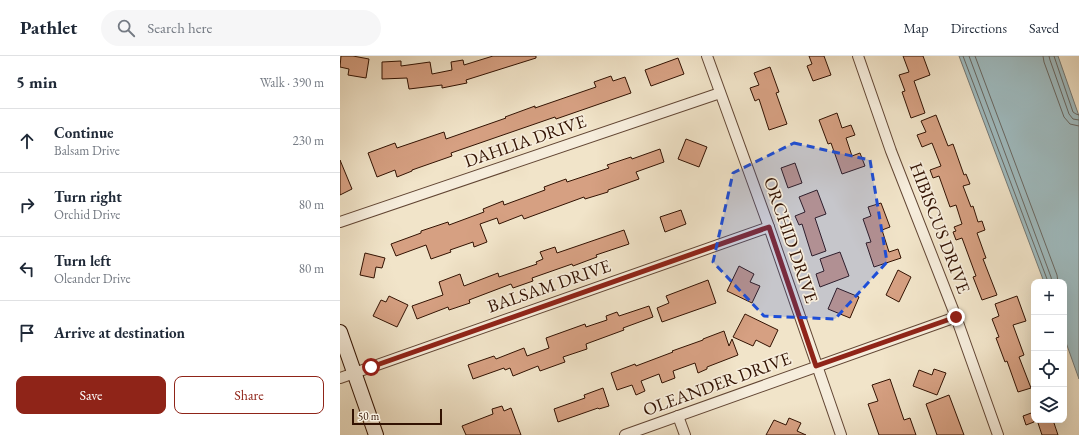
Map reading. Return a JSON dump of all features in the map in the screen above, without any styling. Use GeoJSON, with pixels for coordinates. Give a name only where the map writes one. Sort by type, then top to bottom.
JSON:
{"type":"FeatureCollection","features":[{"type":"Feature","properties":{"kind":"street","name":"ORCHID DRIVE"},"geometry":{"type":"LineString","coordinates":[[707,56],[769,227],[841,435]]}},
{"type":"Feature","properties":{"kind":"street","name":"HIBISCUS DRIVE"},"geometry":{"type":"LineString","coordinates":[[858,56],[891,151],[956,317],[998,435]]}},
{"type":"Feature","properties":{"kind":"street","name":"DAHLIA DRIVE"},"geometry":{"type":"LineString","coordinates":[[340,222],[720,93]]}},
{"type":"Feature","properties":{"kind":"street","name":"BALSAM DRIVE"},"geometry":{"type":"LineString","coordinates":[[340,378],[769,227]]}},
{"type":"Feature","properties":{"kind":"street","name":"OLEANDER DRIVE"},"geometry":{"type":"LineString","coordinates":[[625,435],[956,317]]}},
{"type":"Feature","properties":{"kind":"street"},"geometry":{"type":"LineString","coordinates":[[340,332],[376,435]]}},
{"type":"Feature","properties":{"kind":"street"},"geometry":{"type":"LineString","coordinates":[[678,416],[685,435]]}},
{"type":"Feature","properties":{"kind":"highlighted area"},"geometry":{"type":"Polygon","coordinates":[[[794,143],[870,160],[887,262],[835,319],[764,316],[713,262],[733,173],[794,143]]]}},
{"type":"Feature","properties":{"kind":"water"},"geometry":{"type":"Polygon","coordinates":[[[959,56],[1058,56],[1079,116],[1079,379],[1067,345],[1067,279],[1043,279],[959,56]]]}},
{"type":"Feature","properties":{"kind":"building"},"geometry":{"type":"Polygon","coordinates":[[[341,56],[353,56],[369,59],[366,78],[348,75],[349,69],[340,67],[341,56]]]}},
{"type":"Feature","properties":{"kind":"building"},"geometry":{"type":"Polygon","coordinates":[[[493,56],[536,56],[536,58],[466,80],[467,83],[442,88],[442,85],[409,89],[407,78],[382,79],[382,62],[401,61],[401,66],[430,62],[432,74],[452,70],[451,62],[463,60],[464,65],[493,56]]]}},
{"type":"Feature","properties":{"kind":"building"},"geometry":{"type":"Polygon","coordinates":[[[809,56],[824,56],[831,75],[813,81],[807,66],[812,64],[809,56]]]}},
{"type":"Feature","properties":{"kind":"building"},"geometry":{"type":"Polygon","coordinates":[[[903,56],[923,56],[930,75],[914,81],[925,113],[911,118],[902,92],[905,91],[899,75],[909,72],[903,56]]]}},
{"type":"Feature","properties":{"kind":"building"},"geometry":{"type":"Polygon","coordinates":[[[678,58],[684,74],[651,86],[645,70],[678,58]]]}},
{"type":"Feature","properties":{"kind":"building"},"geometry":{"type":"Polygon","coordinates":[[[770,67],[779,92],[776,93],[787,124],[769,130],[759,99],[755,101],[750,88],[759,85],[754,73],[770,67]]]}},
{"type":"Feature","properties":{"kind":"building"},"geometry":{"type":"Polygon","coordinates":[[[611,76],[613,81],[625,77],[631,93],[556,119],[555,117],[451,153],[452,156],[397,177],[395,170],[377,177],[368,153],[395,143],[397,148],[444,132],[446,139],[535,106],[535,108],[596,87],[594,82],[611,76]]]}},
{"type":"Feature","properties":{"kind":"building"},"geometry":{"type":"Polygon","coordinates":[[[837,113],[842,128],[851,125],[855,135],[846,138],[852,156],[860,153],[865,166],[842,174],[831,143],[828,144],[819,120],[837,113]]]}},
{"type":"Feature","properties":{"kind":"building"},"geometry":{"type":"Polygon","coordinates":[[[936,115],[948,146],[953,144],[964,175],[966,174],[970,184],[963,186],[971,207],[973,206],[978,222],[982,221],[985,230],[977,233],[986,258],[983,259],[997,295],[982,300],[973,277],[976,276],[962,238],[956,240],[953,232],[956,231],[954,227],[962,224],[956,205],[950,207],[939,176],[933,178],[930,170],[941,166],[932,143],[922,147],[917,135],[926,132],[921,121],[936,115]]]}},
{"type":"Feature","properties":{"kind":"building"},"geometry":{"type":"Polygon","coordinates":[[[686,139],[707,147],[699,167],[678,159],[686,139]]]}},
{"type":"Feature","properties":{"kind":"building"},"geometry":{"type":"Polygon","coordinates":[[[660,149],[664,162],[636,172],[639,179],[608,190],[608,192],[585,199],[584,197],[524,219],[522,215],[499,224],[497,218],[480,224],[487,242],[474,247],[473,242],[450,250],[451,252],[431,259],[426,245],[396,256],[391,244],[421,233],[421,231],[448,222],[449,225],[484,212],[483,209],[503,201],[504,205],[545,190],[544,187],[566,179],[567,182],[609,168],[607,165],[631,157],[632,159],[660,149]]]}},
{"type":"Feature","properties":{"kind":"building"},"geometry":{"type":"Polygon","coordinates":[[[340,160],[352,189],[340,195],[340,160]]]}},
{"type":"Feature","properties":{"kind":"building"},"geometry":{"type":"Polygon","coordinates":[[[795,163],[802,183],[788,188],[781,168],[795,163]]]}},
{"type":"Feature","properties":{"kind":"building"},"geometry":{"type":"Polygon","coordinates":[[[817,190],[826,214],[815,218],[826,251],[812,256],[802,224],[799,225],[795,216],[805,212],[799,197],[817,190]]]}},
{"type":"Feature","properties":{"kind":"building"},"geometry":{"type":"Polygon","coordinates":[[[881,203],[890,227],[882,230],[889,252],[898,249],[901,258],[874,267],[866,243],[871,242],[863,219],[871,216],[868,207],[881,203]]]}},
{"type":"Feature","properties":{"kind":"building"},"geometry":{"type":"Polygon","coordinates":[[[681,210],[686,224],[665,232],[660,217],[681,210]]]}},
{"type":"Feature","properties":{"kind":"building"},"geometry":{"type":"Polygon","coordinates":[[[624,230],[629,244],[596,255],[597,257],[573,266],[572,264],[532,278],[533,281],[513,288],[511,284],[469,300],[470,303],[449,310],[448,307],[417,319],[412,306],[443,295],[439,282],[460,274],[464,286],[498,273],[499,277],[537,264],[536,262],[543,259],[540,252],[555,247],[557,253],[624,230]]]}},
{"type":"Feature","properties":{"kind":"building"},"geometry":{"type":"Polygon","coordinates":[[[840,252],[849,276],[820,287],[816,274],[824,271],[820,259],[840,252]]]}},
{"type":"Feature","properties":{"kind":"building"},"geometry":{"type":"Polygon","coordinates":[[[365,253],[385,258],[382,268],[376,267],[374,278],[360,275],[365,253]]]}},
{"type":"Feature","properties":{"kind":"building"},"geometry":{"type":"Polygon","coordinates":[[[739,266],[754,274],[750,282],[760,286],[752,303],[727,291],[739,266]]]}},
{"type":"Feature","properties":{"kind":"building"},"geometry":{"type":"Polygon","coordinates":[[[898,270],[911,277],[899,302],[886,295],[898,270]]]}},
{"type":"Feature","properties":{"kind":"building"},"geometry":{"type":"Polygon","coordinates":[[[708,280],[716,303],[662,322],[657,308],[669,303],[666,296],[708,280]]]}},
{"type":"Feature","properties":{"kind":"building"},"geometry":{"type":"Polygon","coordinates":[[[837,288],[859,297],[850,318],[828,309],[837,288]]]}},
{"type":"Feature","properties":{"kind":"building"},"geometry":{"type":"Polygon","coordinates":[[[389,296],[408,305],[397,327],[373,316],[381,300],[386,302],[389,296]]]}},
{"type":"Feature","properties":{"kind":"building"},"geometry":{"type":"Polygon","coordinates":[[[1017,296],[1026,321],[1013,325],[1024,355],[1019,357],[1031,388],[1018,392],[1007,361],[1005,362],[996,338],[999,337],[992,319],[999,316],[995,304],[1017,296]]]}},
{"type":"Feature","properties":{"kind":"building"},"geometry":{"type":"Polygon","coordinates":[[[649,306],[653,317],[623,328],[624,330],[586,344],[587,349],[563,357],[565,362],[540,371],[538,366],[513,376],[510,368],[505,370],[504,368],[473,379],[468,365],[494,356],[496,359],[524,348],[527,356],[549,348],[546,338],[585,324],[586,327],[607,320],[606,316],[617,312],[619,316],[649,306]]]}},
{"type":"Feature","properties":{"kind":"building"},"geometry":{"type":"Polygon","coordinates":[[[745,314],[778,330],[770,347],[756,340],[753,346],[733,337],[745,314]]]}},
{"type":"Feature","properties":{"kind":"building"},"geometry":{"type":"Polygon","coordinates":[[[724,331],[729,346],[732,339],[738,355],[707,367],[707,369],[698,373],[695,363],[673,371],[675,378],[662,383],[659,374],[641,381],[645,391],[636,395],[632,385],[617,390],[611,373],[635,364],[636,366],[724,331]]]}},
{"type":"Feature","properties":{"kind":"building"},"geometry":{"type":"Polygon","coordinates":[[[934,369],[946,373],[937,395],[913,386],[919,370],[932,375],[934,369]]]}},
{"type":"Feature","properties":{"kind":"building"},"geometry":{"type":"Polygon","coordinates":[[[890,379],[904,420],[910,418],[916,435],[879,435],[868,404],[878,401],[872,385],[890,379]]]}},
{"type":"Feature","properties":{"kind":"building"},"geometry":{"type":"Polygon","coordinates":[[[603,388],[609,406],[598,408],[558,422],[554,409],[585,398],[584,395],[603,388]]]}},
{"type":"Feature","properties":{"kind":"building"},"geometry":{"type":"Polygon","coordinates":[[[949,395],[964,435],[937,435],[926,404],[949,395]]]}},
{"type":"Feature","properties":{"kind":"building"},"geometry":{"type":"Polygon","coordinates":[[[502,406],[504,411],[511,408],[521,435],[466,435],[462,426],[493,414],[492,409],[502,406]]]}},
{"type":"Feature","properties":{"kind":"building"},"geometry":{"type":"Polygon","coordinates":[[[1031,413],[1031,423],[1026,425],[1023,416],[1031,413]]]}},
{"type":"Feature","properties":{"kind":"building"},"geometry":{"type":"Polygon","coordinates":[[[789,418],[801,423],[797,431],[806,435],[766,435],[774,420],[786,425],[789,418]]]}},
{"type":"Feature","properties":{"kind":"building"},"geometry":{"type":"Polygon","coordinates":[[[1038,423],[1054,423],[1058,435],[1042,435],[1038,423]]]}},
{"type":"Feature","properties":{"kind":"route"},"geometry":{"type":"LineString","coordinates":[[371,367],[769,227],[816,366],[956,317]]}}]}
